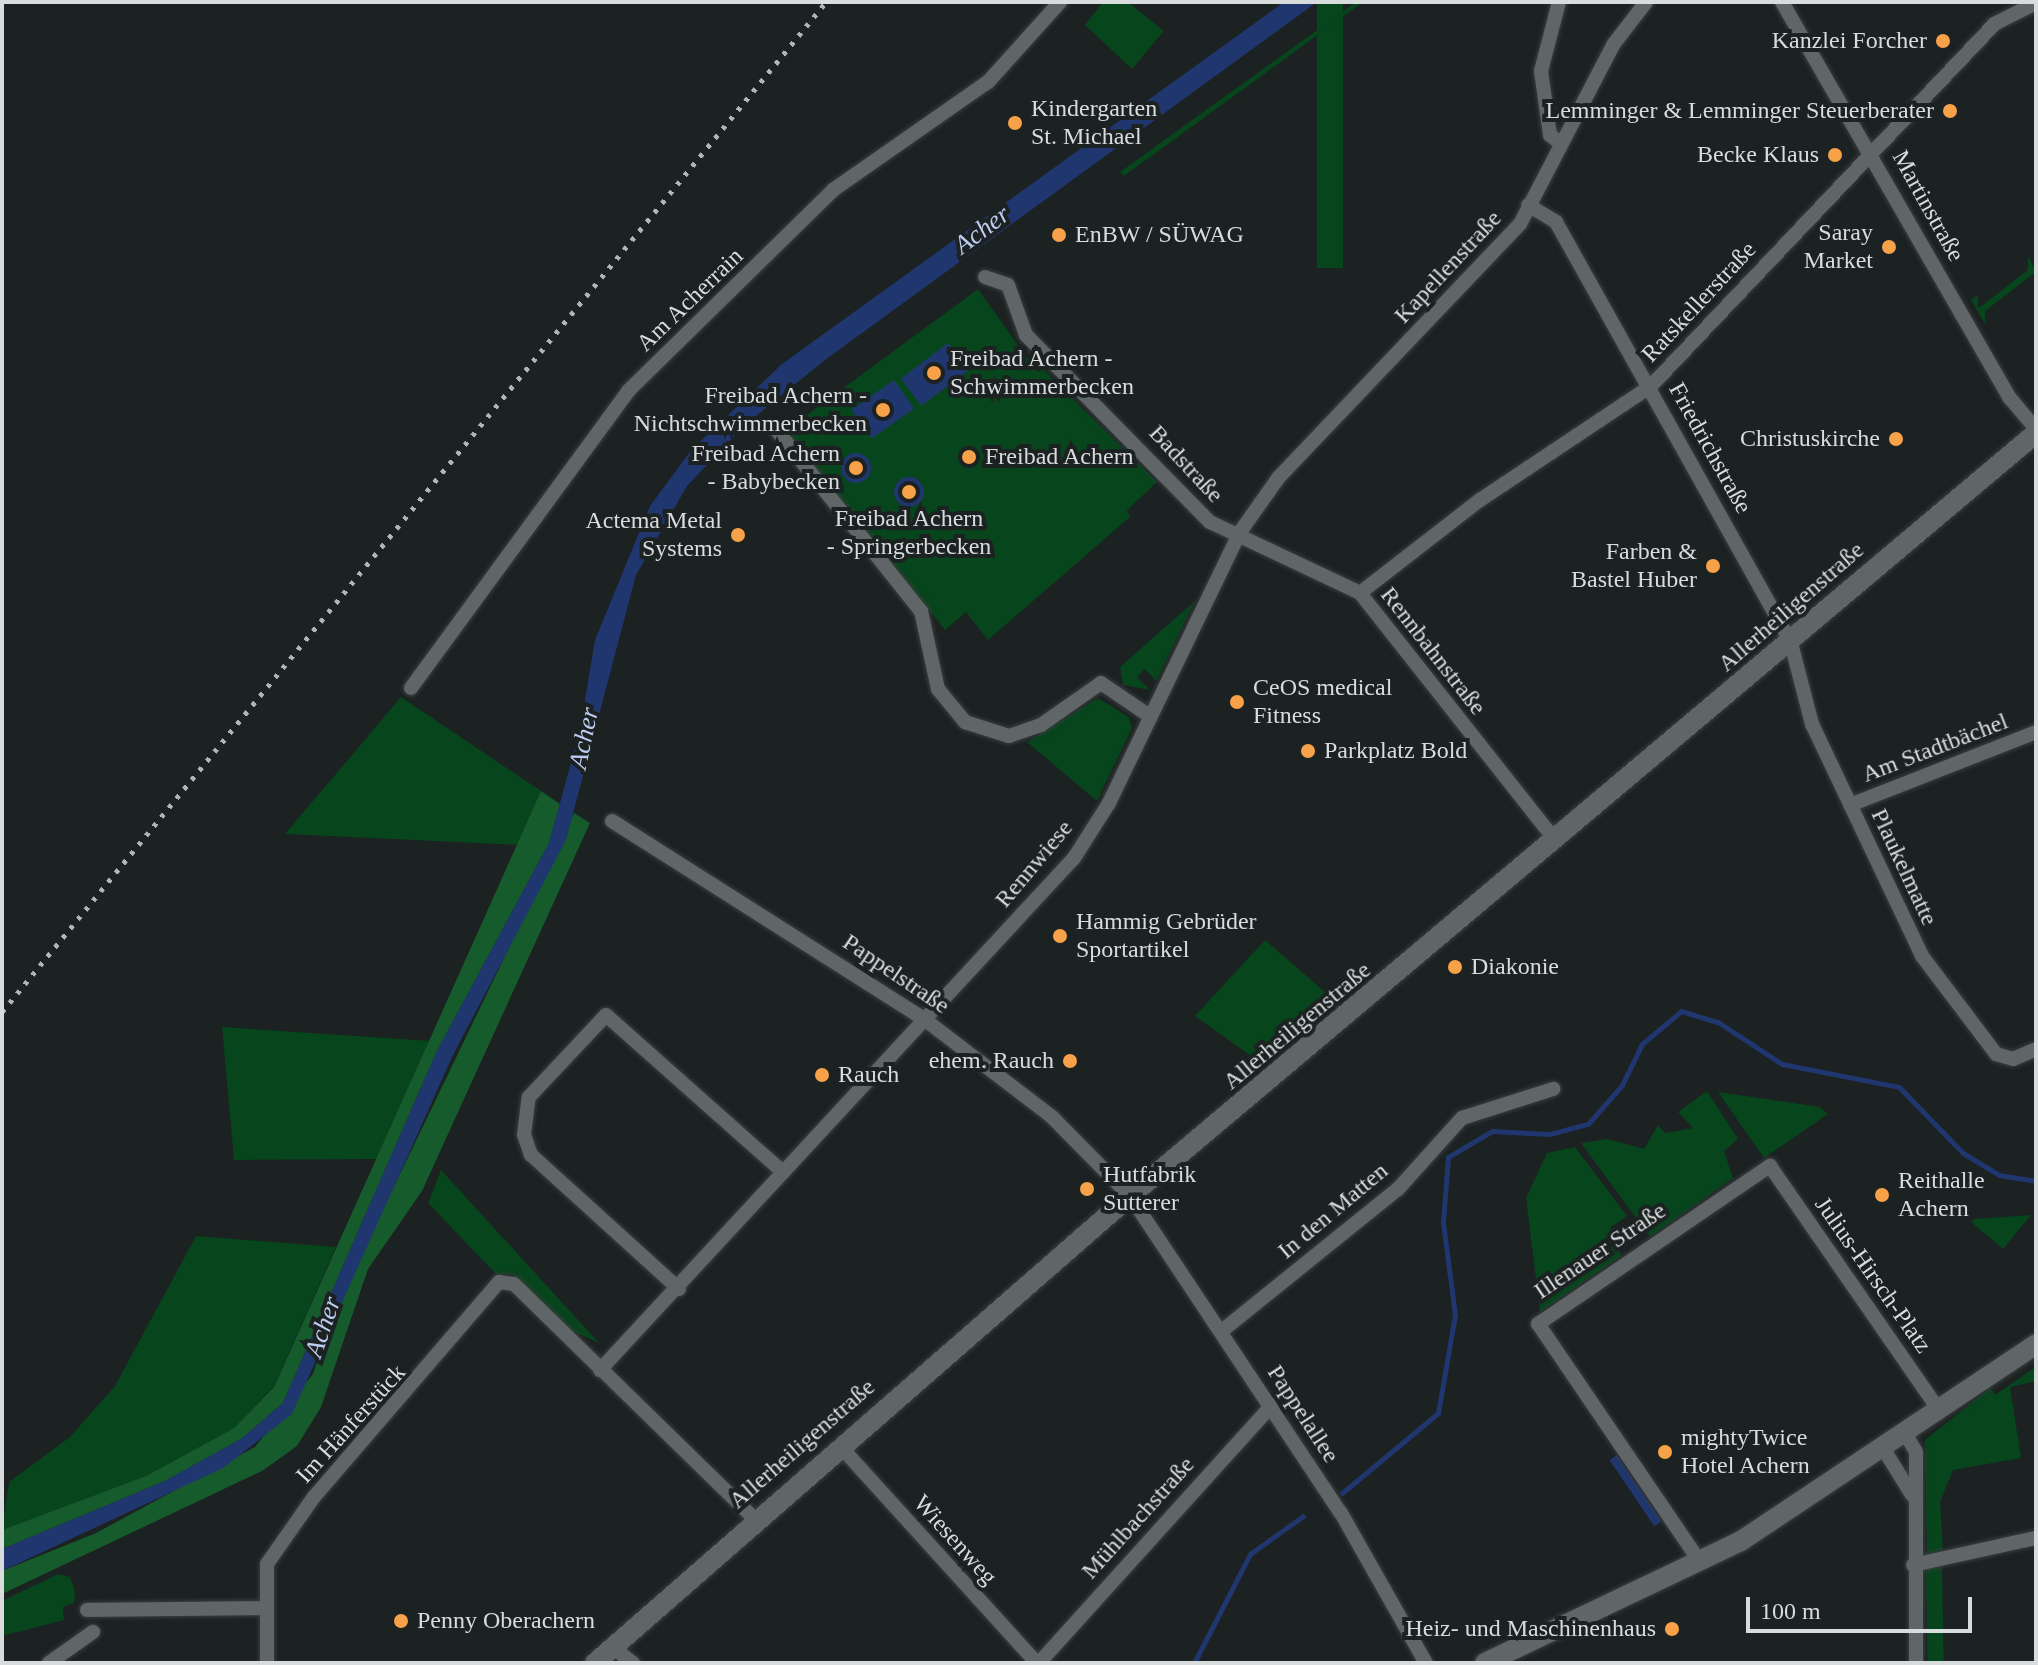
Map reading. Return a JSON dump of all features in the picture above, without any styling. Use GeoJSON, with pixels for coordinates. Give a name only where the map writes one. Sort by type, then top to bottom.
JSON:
{"type":"FeatureCollection","features":[{"type":"Feature","properties":{"kind":"street","name":"Am Acherrain"},"geometry":{"type":"LineString","coordinates":[[411,688],[628,391],[833,190],[988,82],[1060,2]]}},
{"type":"Feature","properties":{"kind":"street"},"geometry":{"type":"LineString","coordinates":[[1559,2],[1541,71],[1550,135],[1560,143]]}},
{"type":"Feature","properties":{"kind":"street","name":"Kapellenstraße"},"geometry":{"type":"LineString","coordinates":[[1240,532],[1279,477],[1520,224],[1613,45],[1646,2]]}},
{"type":"Feature","properties":{"kind":"street","name":"Martinstraße"},"geometry":{"type":"LineString","coordinates":[[1782,2],[1871,149],[2010,398],[2036,431]]}},
{"type":"Feature","properties":{"kind":"street","name":"Ratskellerstraße"},"geometry":{"type":"LineString","coordinates":[[1360,593],[1480,500],[1651,386],[1871,149],[1994,24],[2036,3]]}},
{"type":"Feature","properties":{"kind":"street","name":"Friedrichstraße"},"geometry":{"type":"LineString","coordinates":[[1528,205],[1556,222],[1651,386],[1791,643]]}},
{"type":"Feature","properties":{"kind":"street","name":"Badstraße"},"geometry":{"type":"LineString","coordinates":[[985,277],[1008,285],[1026,335],[1210,522],[1240,532]]}},
{"type":"Feature","properties":{"kind":"street"},"geometry":{"type":"LineString","coordinates":[[776,429],[921,611],[938,689],[965,722],[1009,736],[1041,725],[1101,683],[1151,717]]}},
{"type":"Feature","properties":{"kind":"street","name":"Allerheiligenstraße"},"geometry":{"type":"LineString","coordinates":[[595,1663],[754,1518],[1130,1196],[1791,643],[2036,431]]}},
{"type":"Feature","properties":{"kind":"street","name":"Rennbahnstraße"},"geometry":{"type":"LineString","coordinates":[[1240,532],[1360,593],[1556,841]]}},
{"type":"Feature","properties":{"kind":"street","name":"Rennwiese"},"geometry":{"type":"LineString","coordinates":[[600,1370],[679,1289],[1074,858],[1151,717],[1240,532]]}},
{"type":"Feature","properties":{"kind":"street","name":"Plaukelmatte"},"geometry":{"type":"LineString","coordinates":[[1791,643],[1812,724],[1922,956],[1979,1035],[2013,1059],[2036,1049]]}},
{"type":"Feature","properties":{"kind":"street","name":"Am Stadtbächel"},"geometry":{"type":"LineString","coordinates":[[1850,805],[2036,732]]}},
{"type":"Feature","properties":{"kind":"street","name":"Pappelstraße"},"geometry":{"type":"LineString","coordinates":[[612,821],[924,1019],[1052,1117],[1130,1196]]}},
{"type":"Feature","properties":{"kind":"street"},"geometry":{"type":"LineString","coordinates":[[679,1289],[531,1155],[524,1135],[529,1097],[606,1015],[783,1172]]}},
{"type":"Feature","properties":{"kind":"street","name":"In den Matten"},"geometry":{"type":"LineString","coordinates":[[1223,1330],[1398,1189],[1462,1118],[1553,1089]]}},
{"type":"Feature","properties":{"kind":"street","name":"Julius-Hirsch-Platz"},"geometry":{"type":"LineString","coordinates":[[1770,1166],[1939,1410]]}},
{"type":"Feature","properties":{"kind":"street","name":"Illenauer Straße"},"geometry":{"type":"LineString","coordinates":[[1700,1562],[1538,1324],[1770,1166]]}},
{"type":"Feature","properties":{"kind":"street","name":"Pappelallee"},"geometry":{"type":"LineString","coordinates":[[1130,1196],[1272,1405],[1426,1663]]}},
{"type":"Feature","properties":{"kind":"street","name":"Im Hänferstück"},"geometry":{"type":"LineString","coordinates":[[267,1663],[264,1608],[267,1564],[314,1497],[499,1282],[514,1284],[600,1370]]}},
{"type":"Feature","properties":{"kind":"street"},"geometry":{"type":"LineString","coordinates":[[1485,1663],[1700,1562],[1883,1448],[2036,1344]]}},
{"type":"Feature","properties":{"kind":"street"},"geometry":{"type":"LineString","coordinates":[[600,1370],[754,1518]]}},
{"type":"Feature","properties":{"kind":"street","name":"Mühlbachstraße"},"geometry":{"type":"LineString","coordinates":[[1038,1663],[1272,1405]]}},
{"type":"Feature","properties":{"kind":"street"},"geometry":{"type":"LineString","coordinates":[[1905,1433],[1916,1452],[1912,1495],[1916,1663]]}},
{"type":"Feature","properties":{"kind":"street","name":"Wiesenweg"},"geometry":{"type":"LineString","coordinates":[[840,1446],[1038,1663]]}},
{"type":"Feature","properties":{"kind":"street"},"geometry":{"type":"LineString","coordinates":[[1883,1448],[1912,1495]]}},
{"type":"Feature","properties":{"kind":"street"},"geometry":{"type":"LineString","coordinates":[[1913,1565],[2036,1538]]}},
{"type":"Feature","properties":{"kind":"street"},"geometry":{"type":"LineString","coordinates":[[87,1610],[264,1608]]}},
{"type":"Feature","properties":{"kind":"street"},"geometry":{"type":"LineString","coordinates":[[49,1663],[93,1632]]}},
{"type":"Feature","properties":{"kind":"street"},"geometry":{"type":"LineString","coordinates":[[611,1646],[633,1663]]}},
{"type":"Feature","properties":{"kind":"green space"},"geometry":{"type":"Polygon","coordinates":[[[1103,2],[1128,2],[1164,31],[1132,69],[1085,25],[1103,2]]]}},
{"type":"Feature","properties":{"kind":"green space"},"geometry":{"type":"Polygon","coordinates":[[[1317,2],[1343,2],[1343,268],[1317,268],[1317,2]]]}},
{"type":"Feature","properties":{"kind":"green space"},"geometry":{"type":"Polygon","coordinates":[[[1356,2],[1363,2],[1124,176],[1120,172],[1356,2]]]}},
{"type":"Feature","properties":{"kind":"green space"},"geometry":{"type":"Polygon","coordinates":[[[2028,256],[2036,272],[1985,311],[1985,324],[1971,300],[1978,295],[1978,308],[1984,304],[2028,270],[2028,256]]]}},
{"type":"Feature","properties":{"kind":"green space","name":"Freibad Achern"},"geometry":{"type":"Polygon","coordinates":[[[978,289],[1037,372],[1043,369],[1157,482],[1127,510],[1130,517],[988,640],[966,612],[945,630],[785,431],[978,289]]]}},
{"type":"Feature","properties":{"kind":"green space"},"geometry":{"type":"Polygon","coordinates":[[[1195,601],[1156,681],[1145,669],[1137,677],[1150,690],[1123,685],[1120,667],[1195,601]]]}},
{"type":"Feature","properties":{"kind":"green space"},"geometry":{"type":"Polygon","coordinates":[[[401,697],[541,791],[519,845],[285,834],[401,697]]]}},
{"type":"Feature","properties":{"kind":"green space"},"geometry":{"type":"Polygon","coordinates":[[[1098,698],[1129,717],[1132,728],[1097,801],[1027,742],[1098,698]]]}},
{"type":"Feature","properties":{"kind":"green space"},"geometry":{"type":"Polygon","coordinates":[[[541,791],[560,804],[549,843],[437,1051],[283,1403],[241,1439],[165,1481],[2,1549],[2,1530],[146,1476],[234,1428],[274,1387],[541,791]]]}},
{"type":"Feature","properties":{"kind":"green space"},"geometry":{"type":"Polygon","coordinates":[[[574,813],[590,823],[422,1191],[368,1269],[321,1407],[297,1446],[262,1471],[2,1594],[2,1571],[96,1533],[255,1447],[313,1374],[331,1317],[574,813]]]}},
{"type":"Feature","properties":{"kind":"green space"},"geometry":{"type":"Polygon","coordinates":[[[1265,940],[1340,1005],[1266,1067],[1195,1016],[1265,940]]]}},
{"type":"Feature","properties":{"kind":"green space"},"geometry":{"type":"Polygon","coordinates":[[[222,1027],[432,1041],[377,1159],[234,1160],[222,1027]]]}},
{"type":"Feature","properties":{"kind":"green space"},"geometry":{"type":"Polygon","coordinates":[[[1707,1091],[1738,1139],[1724,1151],[1733,1178],[1650,1237],[1581,1143],[1607,1139],[1644,1149],[1658,1125],[1665,1133],[1693,1128],[1678,1112],[1707,1091]]]}},
{"type":"Feature","properties":{"kind":"green space"},"geometry":{"type":"Polygon","coordinates":[[[1718,1092],[1820,1107],[1828,1114],[1764,1158],[1718,1092]]]}},
{"type":"Feature","properties":{"kind":"green space"},"geometry":{"type":"Polygon","coordinates":[[[1575,1147],[1627,1216],[1611,1227],[1621,1256],[1540,1312],[1526,1198],[1547,1153],[1575,1147]]]}},
{"type":"Feature","properties":{"kind":"green space"},"geometry":{"type":"Polygon","coordinates":[[[441,1170],[599,1343],[563,1327],[512,1274],[496,1274],[428,1203],[441,1170]]]}},
{"type":"Feature","properties":{"kind":"green space"},"geometry":{"type":"Polygon","coordinates":[[[2031,1215],[2003,1249],[1971,1222],[1974,1219],[2031,1215]]]}},
{"type":"Feature","properties":{"kind":"green space"},"geometry":{"type":"Polygon","coordinates":[[[196,1236],[336,1247],[274,1386],[234,1428],[146,1476],[2,1530],[9,1482],[70,1437],[115,1386],[196,1236]]]}},
{"type":"Feature","properties":{"kind":"green space"},"geometry":{"type":"Polygon","coordinates":[[[2036,1367],[2036,1381],[2010,1387],[2021,1458],[1953,1470],[1940,1502],[1943,1550],[1927,1555],[1925,1440],[1990,1388],[1995,1395],[2036,1367]]]}},
{"type":"Feature","properties":{"kind":"green space"},"geometry":{"type":"Polygon","coordinates":[[[1926,1567],[1942,1567],[1944,1663],[1928,1663],[1926,1567]]]}},
{"type":"Feature","properties":{"kind":"green space"},"geometry":{"type":"Polygon","coordinates":[[[58,1574],[70,1577],[75,1591],[74,1603],[63,1607],[64,1620],[2,1636],[2,1601],[58,1574]]]}},
{"type":"Feature","properties":{"kind":"water","name":"Acher"},"geometry":{"type":"Polygon","coordinates":[[[1284,2],[1317,2],[825,360],[746,424],[687,486],[636,575],[566,840],[453,1055],[292,1414],[223,1468],[2,1571],[2,1549],[165,1481],[241,1439],[283,1403],[437,1051],[549,843],[580,730],[595,640],[650,506],[692,449],[782,364],[1284,2]]]}},
{"type":"Feature","properties":{"kind":"water","name":"Freibad Achern - Schwimmerbecken"},"geometry":{"type":"Polygon","coordinates":[[[948,343],[968,370],[921,406],[901,379],[948,343]]]}},
{"type":"Feature","properties":{"kind":"water","name":"Freibad Achern - Nichtschwimmerbecken"},"geometry":{"type":"Polygon","coordinates":[[[894,380],[914,409],[871,438],[851,410],[894,380]]]}},
{"type":"Feature","properties":{"kind":"water","name":"Freibad Achern - Babybecken"},"geometry":{"type":"Polygon","coordinates":[[[856,453],[862,454],[870,462],[870,474],[862,482],[856,483],[850,482],[842,474],[841,468],[842,462],[850,454],[856,453]]]}},
{"type":"Feature","properties":{"kind":"water","name":"Freibad Achern - Springerbecken"},"geometry":{"type":"Polygon","coordinates":[[[909,477],[915,478],[923,486],[923,498],[915,506],[909,507],[903,506],[895,498],[894,492],[895,486],[903,478],[909,477]]]}},
{"type":"Feature","properties":{"kind":"water"},"geometry":{"type":"Polygon","coordinates":[[[1617,1455],[1662,1521],[1654,1526],[1610,1460],[1617,1455]]]}},
{"type":"Feature","properties":{"kind":"waterway"},"geometry":{"type":"LineString","coordinates":[[1342,1493],[1438,1413],[1455,1315],[1443,1222],[1448,1157],[1492,1131],[1550,1134],[1588,1124],[1622,1085],[1642,1044],[1681,1011],[1718,1022],[1782,1064],[1899,1087],[1963,1153],[1999,1175],[2036,1181]]}},
{"type":"Feature","properties":{"kind":"waterway"},"geometry":{"type":"LineString","coordinates":[[1194,1663],[1250,1554],[1303,1516]]}},
{"type":"Feature","properties":{"kind":"railway"},"geometry":{"type":"LineString","coordinates":[[2,1012],[826,2]]}},
{"type":"Feature","properties":{"kind":"place","name":"Kanzlei Forcher"},"geometry":{"type":"Point","coordinates":[1943,41]}},
{"type":"Feature","properties":{"kind":"place","name":"Lemminger & Lemminger Steuerberater"},"geometry":{"type":"Point","coordinates":[1950,111]}},
{"type":"Feature","properties":{"kind":"place","name":"Kindergarten St. Michael"},"geometry":{"type":"Point","coordinates":[1015,123]}},
{"type":"Feature","properties":{"kind":"place","name":"Becke Klaus"},"geometry":{"type":"Point","coordinates":[1835,155]}},
{"type":"Feature","properties":{"kind":"place","name":"EnBW / SÜWAG"},"geometry":{"type":"Point","coordinates":[1059,235]}},
{"type":"Feature","properties":{"kind":"place","name":"Saray Market"},"geometry":{"type":"Point","coordinates":[1889,247]}},
{"type":"Feature","properties":{"kind":"place","name":"Freibad Achern - Schwimmerbecken"},"geometry":{"type":"Point","coordinates":[934,373]}},
{"type":"Feature","properties":{"kind":"place","name":"Freibad Achern - Nichtschwimmerbecken"},"geometry":{"type":"Point","coordinates":[883,410]}},
{"type":"Feature","properties":{"kind":"place","name":"Christuskirche"},"geometry":{"type":"Point","coordinates":[1896,439]}},
{"type":"Feature","properties":{"kind":"place","name":"Freibad Achern"},"geometry":{"type":"Point","coordinates":[969,457]}},
{"type":"Feature","properties":{"kind":"place","name":"Freibad Achern - Babybecken"},"geometry":{"type":"Point","coordinates":[856,468]}},
{"type":"Feature","properties":{"kind":"place","name":"Freibad Achern - Springerbecken"},"geometry":{"type":"Point","coordinates":[909,492]}},
{"type":"Feature","properties":{"kind":"place","name":"Actema Metal Systems"},"geometry":{"type":"Point","coordinates":[738,535]}},
{"type":"Feature","properties":{"kind":"place","name":"Farben & Bastel Huber"},"geometry":{"type":"Point","coordinates":[1713,566]}},
{"type":"Feature","properties":{"kind":"place","name":"CeOS medical Fitness"},"geometry":{"type":"Point","coordinates":[1237,702]}},
{"type":"Feature","properties":{"kind":"place","name":"Parkplatz Bold"},"geometry":{"type":"Point","coordinates":[1308,751]}},
{"type":"Feature","properties":{"kind":"place","name":"Hammig Gebrüder Sportartikel"},"geometry":{"type":"Point","coordinates":[1060,936]}},
{"type":"Feature","properties":{"kind":"place","name":"Diakonie"},"geometry":{"type":"Point","coordinates":[1455,967]}},
{"type":"Feature","properties":{"kind":"place","name":"ehem. Rauch"},"geometry":{"type":"Point","coordinates":[1070,1061]}},
{"type":"Feature","properties":{"kind":"place","name":"Rauch"},"geometry":{"type":"Point","coordinates":[822,1075]}},
{"type":"Feature","properties":{"kind":"place","name":"Hutfabrik Sutterer"},"geometry":{"type":"Point","coordinates":[1087,1189]}},
{"type":"Feature","properties":{"kind":"place","name":"Reithalle Achern"},"geometry":{"type":"Point","coordinates":[1882,1195]}},
{"type":"Feature","properties":{"kind":"place","name":"mightyTwice Hotel Achern"},"geometry":{"type":"Point","coordinates":[1665,1452]}},
{"type":"Feature","properties":{"kind":"place","name":"Penny Oberachern"},"geometry":{"type":"Point","coordinates":[401,1621]}},
{"type":"Feature","properties":{"kind":"place","name":"Heiz- und Maschinenhaus"},"geometry":{"type":"Point","coordinates":[1672,1629]}}]}
